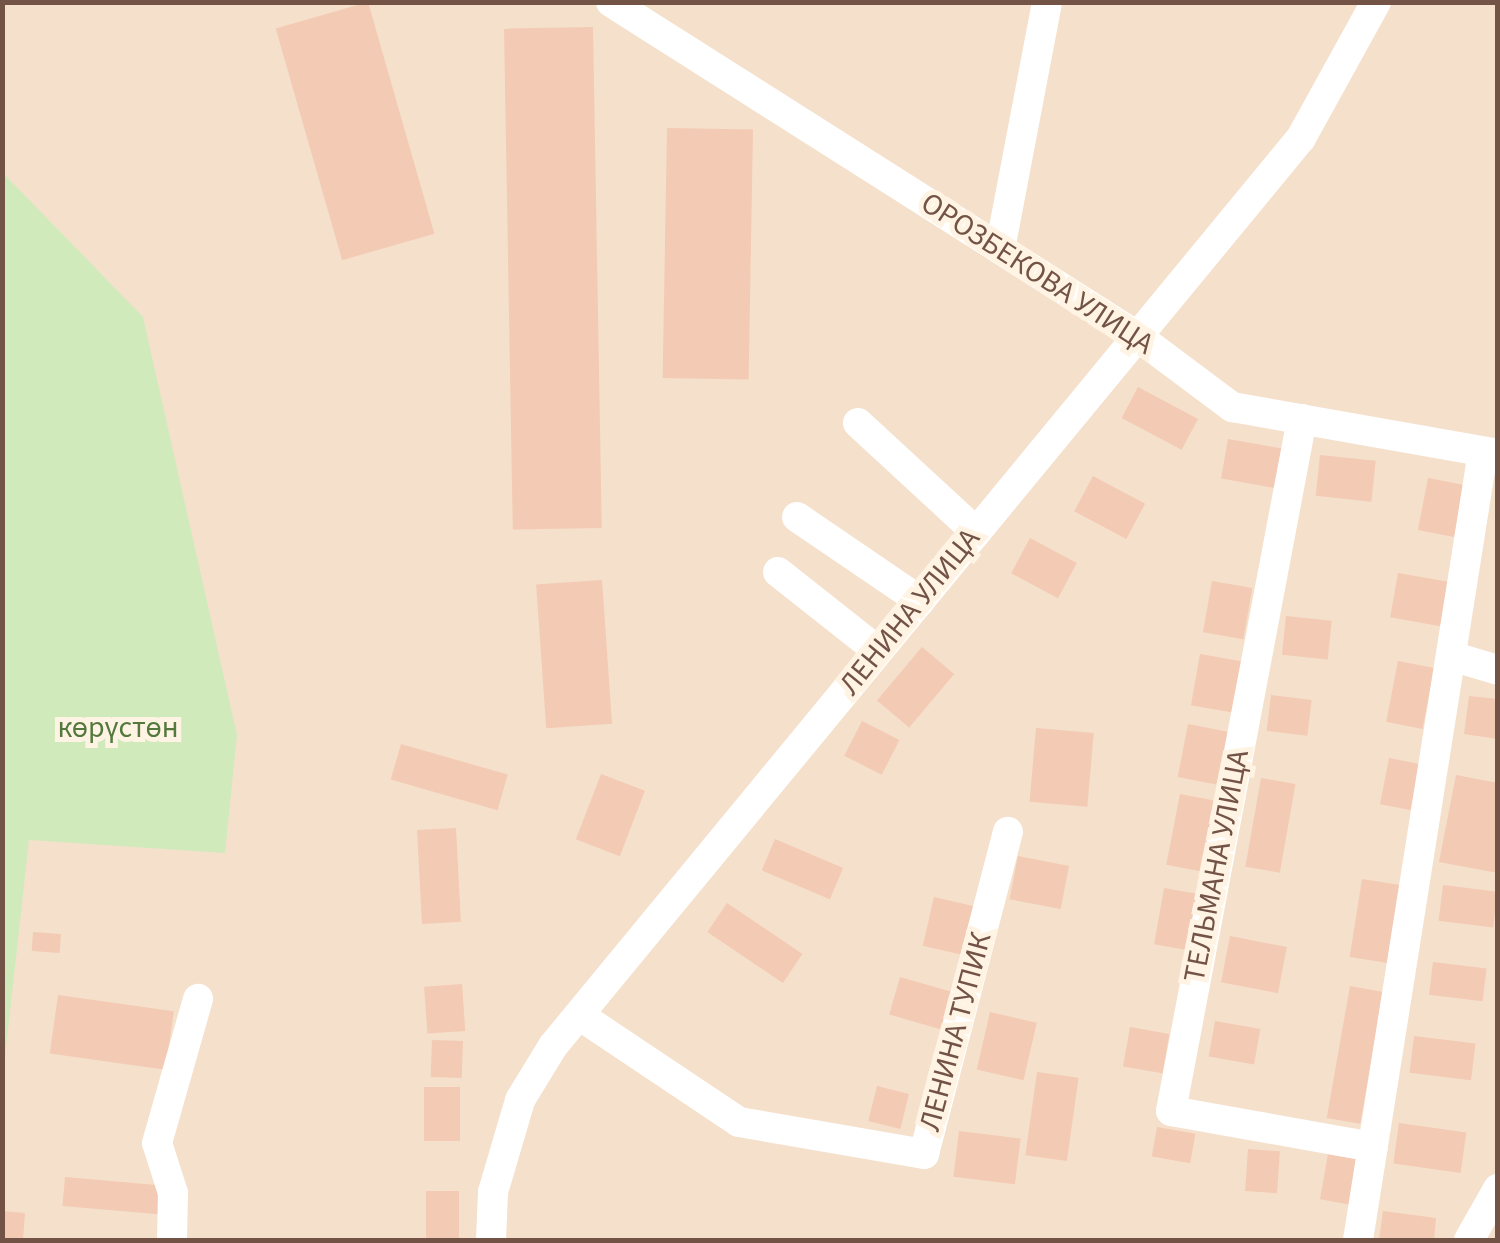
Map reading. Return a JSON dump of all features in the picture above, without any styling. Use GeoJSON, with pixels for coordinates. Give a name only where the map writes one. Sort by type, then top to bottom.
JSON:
{"type":"FeatureCollection","features":[{"type":"Feature","properties":{"kind":"street","name":"ОРОЗБЕКОВА УЛИЦА"},"geometry":{"type":"LineString","coordinates":[[610,2],[1137,336],[1232,407],[1490,453]]}},
{"type":"Feature","properties":{"kind":"street"},"geometry":{"type":"LineString","coordinates":[[1000,249],[1047,2]]}},
{"type":"Feature","properties":{"kind":"street","name":"ЛЕНИНА УЛИЦА"},"geometry":{"type":"LineString","coordinates":[[491,1240],[493,1192],[520,1100],[579,1015],[1301,138],[1376,2]]}},
{"type":"Feature","properties":{"kind":"street","name":"ТЕЛЬМАНА УЛИЦА"},"geometry":{"type":"LineString","coordinates":[[1302,419],[1171,1111],[1373,1147]]}},
{"type":"Feature","properties":{"kind":"street"},"geometry":{"type":"LineString","coordinates":[[858,424],[976,532]]}},
{"type":"Feature","properties":{"kind":"street"},"geometry":{"type":"LineString","coordinates":[[1358,1240],[1451,656],[1490,453]]}},
{"type":"Feature","properties":{"kind":"street"},"geometry":{"type":"LineString","coordinates":[[797,517],[920,601]]}},
{"type":"Feature","properties":{"kind":"street"},"geometry":{"type":"LineString","coordinates":[[778,572],[878,651]]}},
{"type":"Feature","properties":{"kind":"street"},"geometry":{"type":"LineString","coordinates":[[1451,656],[1498,670]]}},
{"type":"Feature","properties":{"kind":"street","name":"ЛЕНИНА ТУПИК"},"geometry":{"type":"LineString","coordinates":[[579,1015],[739,1122],[924,1154],[1008,832]]}},
{"type":"Feature","properties":{"kind":"street"},"geometry":{"type":"LineString","coordinates":[[172,1240],[173,1193],[157,1143],[198,999]]}},
{"type":"Feature","properties":{"kind":"street"},"geometry":{"type":"LineString","coordinates":[[1469,1240],[1498,1189]]}},
{"type":"Feature","properties":{"kind":"shaded area"},"geometry":{"type":"Polygon","coordinates":[[[2,3],[1497,3],[1497,1240],[2,1240],[2,3]]]}},
{"type":"Feature","properties":{"kind":"green space","name":"көрүстөн"},"geometry":{"type":"Polygon","coordinates":[[[3,173],[143,317],[237,735],[225,853],[29,840],[3,1075],[3,173]]]}},
{"type":"Feature","properties":{"kind":"building"},"geometry":{"type":"Polygon","coordinates":[[[368,2],[434,234],[342,260],[276,28],[368,2]]]}},
{"type":"Feature","properties":{"kind":"building"},"geometry":{"type":"Polygon","coordinates":[[[593,27],[602,528],[513,529],[504,29],[593,27]]]}},
{"type":"Feature","properties":{"kind":"building"},"geometry":{"type":"Polygon","coordinates":[[[667,128],[753,130],[749,379],[663,378],[667,128]]]}},
{"type":"Feature","properties":{"kind":"building"},"geometry":{"type":"Polygon","coordinates":[[[1138,387],[1198,419],[1182,450],[1122,418],[1138,387]]]}},
{"type":"Feature","properties":{"kind":"building"},"geometry":{"type":"Polygon","coordinates":[[[1228,439],[1282,449],[1275,488],[1221,478],[1228,439]]]}},
{"type":"Feature","properties":{"kind":"building"},"geometry":{"type":"Polygon","coordinates":[[[1320,455],[1376,461],[1371,502],[1316,496],[1320,455]]]}},
{"type":"Feature","properties":{"kind":"building"},"geometry":{"type":"Polygon","coordinates":[[[1093,476],[1145,504],[1126,539],[1074,511],[1093,476]]]}},
{"type":"Feature","properties":{"kind":"building"},"geometry":{"type":"Polygon","coordinates":[[[1428,478],[1464,485],[1454,537],[1418,530],[1428,478]]]}},
{"type":"Feature","properties":{"kind":"building"},"geometry":{"type":"Polygon","coordinates":[[[1030,538],[1077,563],[1058,598],[1011,573],[1030,538]]]}},
{"type":"Feature","properties":{"kind":"building"},"geometry":{"type":"Polygon","coordinates":[[[1398,573],[1448,582],[1440,626],[1390,617],[1398,573]]]}},
{"type":"Feature","properties":{"kind":"building"},"geometry":{"type":"Polygon","coordinates":[[[602,580],[612,724],[546,728],[536,585],[602,580]]]}},
{"type":"Feature","properties":{"kind":"building"},"geometry":{"type":"Polygon","coordinates":[[[1212,581],[1252,588],[1243,639],[1203,632],[1212,581]]]}},
{"type":"Feature","properties":{"kind":"building"},"geometry":{"type":"Polygon","coordinates":[[[1286,616],[1332,621],[1328,660],[1282,655],[1286,616]]]}},
{"type":"Feature","properties":{"kind":"building"},"geometry":{"type":"Polygon","coordinates":[[[922,647],[954,674],[909,728],[877,701],[922,647]]]}},
{"type":"Feature","properties":{"kind":"building"},"geometry":{"type":"Polygon","coordinates":[[[1200,654],[1241,661],[1232,713],[1191,705],[1200,654]]]}},
{"type":"Feature","properties":{"kind":"building"},"geometry":{"type":"Polygon","coordinates":[[[1398,661],[1434,668],[1422,729],[1386,722],[1398,661]]]}},
{"type":"Feature","properties":{"kind":"building"},"geometry":{"type":"Polygon","coordinates":[[[1271,695],[1312,700],[1307,736],[1267,731],[1271,695]]]}},
{"type":"Feature","properties":{"kind":"building"},"geometry":{"type":"Polygon","coordinates":[[[1469,696],[1498,699],[1498,739],[1464,734],[1469,696]]]}},
{"type":"Feature","properties":{"kind":"building"},"geometry":{"type":"Polygon","coordinates":[[[862,721],[899,740],[882,775],[844,756],[862,721]]]}},
{"type":"Feature","properties":{"kind":"building"},"geometry":{"type":"Polygon","coordinates":[[[1188,724],[1230,732],[1220,785],[1178,777],[1188,724]]]}},
{"type":"Feature","properties":{"kind":"building"},"geometry":{"type":"Polygon","coordinates":[[[1036,728],[1094,733],[1087,807],[1030,802],[1036,728]]]}},
{"type":"Feature","properties":{"kind":"building"},"geometry":{"type":"Polygon","coordinates":[[[401,744],[508,775],[498,810],[391,780],[401,744]]]}},
{"type":"Feature","properties":{"kind":"building"},"geometry":{"type":"Polygon","coordinates":[[[1389,758],[1419,764],[1410,810],[1380,804],[1389,758]]]}},
{"type":"Feature","properties":{"kind":"building"},"geometry":{"type":"Polygon","coordinates":[[[601,774],[645,791],[620,856],[576,839],[601,774]]]}},
{"type":"Feature","properties":{"kind":"building"},"geometry":{"type":"Polygon","coordinates":[[[1456,775],[1498,783],[1498,873],[1439,862],[1456,775]]]}},
{"type":"Feature","properties":{"kind":"building"},"geometry":{"type":"Polygon","coordinates":[[[1261,778],[1295,784],[1280,873],[1245,867],[1261,778]]]}},
{"type":"Feature","properties":{"kind":"building"},"geometry":{"type":"Polygon","coordinates":[[[1180,794],[1215,801],[1202,872],[1166,865],[1180,794]]]}},
{"type":"Feature","properties":{"kind":"building"},"geometry":{"type":"Polygon","coordinates":[[[456,828],[461,922],[422,924],[417,830],[456,828]]]}},
{"type":"Feature","properties":{"kind":"building"},"geometry":{"type":"Polygon","coordinates":[[[775,839],[843,868],[830,899],[762,870],[775,839]]]}},
{"type":"Feature","properties":{"kind":"building"},"geometry":{"type":"Polygon","coordinates":[[[1018,856],[1069,866],[1061,909],[1010,899],[1018,856]]]}},
{"type":"Feature","properties":{"kind":"building"},"geometry":{"type":"Polygon","coordinates":[[[1362,879],[1406,886],[1394,964],[1350,957],[1362,879]]]}},
{"type":"Feature","properties":{"kind":"building"},"geometry":{"type":"Polygon","coordinates":[[[1443,885],[1498,892],[1493,927],[1439,921],[1443,885]]]}},
{"type":"Feature","properties":{"kind":"building"},"geometry":{"type":"Polygon","coordinates":[[[1164,888],[1199,894],[1190,950],[1154,944],[1164,888]]]}},
{"type":"Feature","properties":{"kind":"building"},"geometry":{"type":"Polygon","coordinates":[[[934,897],[982,908],[970,957],[923,946],[934,897]]]}},
{"type":"Feature","properties":{"kind":"building"},"geometry":{"type":"Polygon","coordinates":[[[727,903],[802,954],[783,983],[707,932],[727,903]]]}},
{"type":"Feature","properties":{"kind":"building"},"geometry":{"type":"Polygon","coordinates":[[[33,932],[61,934],[60,953],[32,951],[33,932]]]}},
{"type":"Feature","properties":{"kind":"building"},"geometry":{"type":"Polygon","coordinates":[[[1230,936],[1287,947],[1278,993],[1221,982],[1230,936]]]}},
{"type":"Feature","properties":{"kind":"building"},"geometry":{"type":"Polygon","coordinates":[[[1433,962],[1487,969],[1483,1001],[1429,995],[1433,962]]]}},
{"type":"Feature","properties":{"kind":"building"},"geometry":{"type":"Polygon","coordinates":[[[900,977],[954,992],[943,1030],[889,1014],[900,977]]]}},
{"type":"Feature","properties":{"kind":"building"},"geometry":{"type":"Polygon","coordinates":[[[462,984],[465,1031],[427,1034],[424,987],[462,984]]]}},
{"type":"Feature","properties":{"kind":"building"},"geometry":{"type":"Polygon","coordinates":[[[1350,986],[1383,992],[1360,1124],[1327,1118],[1350,986]]]}},
{"type":"Feature","properties":{"kind":"building"},"geometry":{"type":"Polygon","coordinates":[[[58,995],[174,1011],[166,1070],[50,1053],[58,995]]]}},
{"type":"Feature","properties":{"kind":"building"},"geometry":{"type":"Polygon","coordinates":[[[990,1012],[1037,1023],[1023,1080],[977,1069],[990,1012]]]}},
{"type":"Feature","properties":{"kind":"building"},"geometry":{"type":"Polygon","coordinates":[[[1215,1021],[1260,1029],[1254,1064],[1209,1056],[1215,1021]]]}},
{"type":"Feature","properties":{"kind":"building"},"geometry":{"type":"Polygon","coordinates":[[[1130,1027],[1169,1034],[1162,1073],[1123,1066],[1130,1027]]]}},
{"type":"Feature","properties":{"kind":"building"},"geometry":{"type":"Polygon","coordinates":[[[1414,1036],[1476,1044],[1471,1080],[1409,1073],[1414,1036]]]}},
{"type":"Feature","properties":{"kind":"building"},"geometry":{"type":"Polygon","coordinates":[[[432,1040],[463,1041],[462,1078],[431,1077],[432,1040]]]}},
{"type":"Feature","properties":{"kind":"building"},"geometry":{"type":"Polygon","coordinates":[[[1037,1072],[1079,1078],[1067,1161],[1025,1155],[1037,1072]]]}},
{"type":"Feature","properties":{"kind":"building"},"geometry":{"type":"Polygon","coordinates":[[[877,1086],[909,1094],[900,1129],[868,1121],[877,1086]]]}},
{"type":"Feature","properties":{"kind":"building"},"geometry":{"type":"Polygon","coordinates":[[[424,1087],[460,1087],[460,1141],[424,1141],[424,1087]]]}},
{"type":"Feature","properties":{"kind":"building"},"geometry":{"type":"Polygon","coordinates":[[[1399,1123],[1466,1132],[1461,1173],[1393,1164],[1399,1123]]]}},
{"type":"Feature","properties":{"kind":"building"},"geometry":{"type":"Polygon","coordinates":[[[1157,1127],[1195,1134],[1190,1163],[1152,1157],[1157,1127]]]}},
{"type":"Feature","properties":{"kind":"building"},"geometry":{"type":"Polygon","coordinates":[[[959,1131],[1021,1139],[1015,1184],[953,1177],[959,1131]]]}},
{"type":"Feature","properties":{"kind":"building"},"geometry":{"type":"Polygon","coordinates":[[[1248,1149],[1280,1151],[1277,1193],[1245,1191],[1248,1149]]]}},
{"type":"Feature","properties":{"kind":"building"},"geometry":{"type":"Polygon","coordinates":[[[1328,1154],[1361,1160],[1353,1205],[1320,1199],[1328,1154]]]}},
{"type":"Feature","properties":{"kind":"building"},"geometry":{"type":"Polygon","coordinates":[[[65,1177],[168,1186],[165,1215],[62,1206],[65,1177]]]}},
{"type":"Feature","properties":{"kind":"building"},"geometry":{"type":"Polygon","coordinates":[[[426,1191],[459,1191],[459,1238],[426,1238],[426,1191]]]}},
{"type":"Feature","properties":{"kind":"building"},"geometry":{"type":"Polygon","coordinates":[[[2,1211],[25,1213],[23,1240],[2,1240],[2,1211]]]}},
{"type":"Feature","properties":{"kind":"building"},"geometry":{"type":"Polygon","coordinates":[[[1383,1211],[1436,1218],[1434,1240],[1379,1240],[1383,1211]]]}}]}
